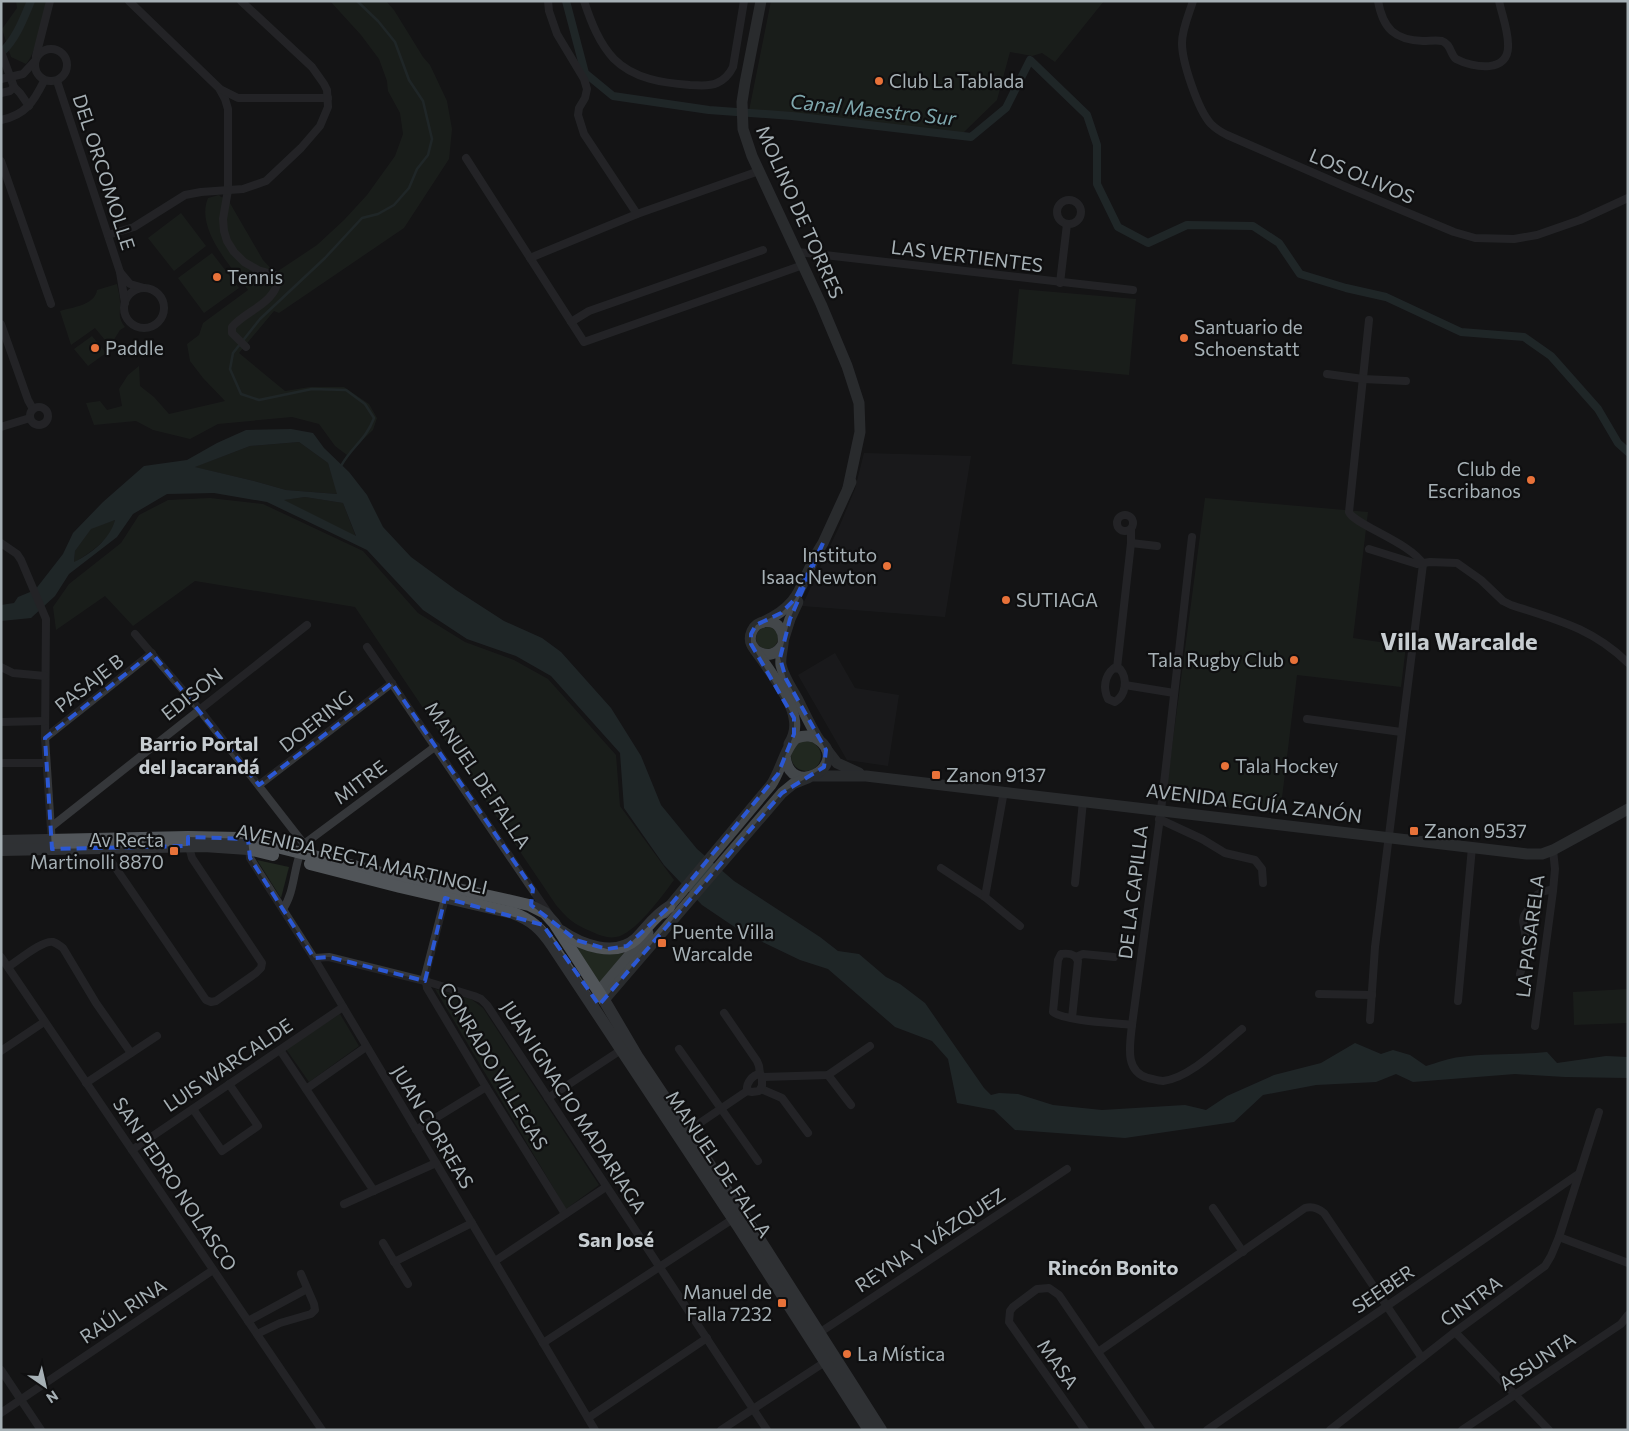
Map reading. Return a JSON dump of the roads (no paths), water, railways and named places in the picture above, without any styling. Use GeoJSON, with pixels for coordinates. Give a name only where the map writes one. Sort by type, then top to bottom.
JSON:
{"type":"FeatureCollection","features":[{"type":"Feature","properties":{"kind":"main road","name":"MOLINO DE TORRES"},"geometry":{"type":"LineString","coordinates":[[759,1],[748,54],[742,102],[742,117],[746,140],[798,252],[847,366],[854,377],[862,396],[865,415],[861,450],[853,478],[821,553],[792,612],[780,658],[784,674],[822,744]]}},
{"type":"Feature","properties":{"kind":"main road","name":"MOLINO DE TORRES"},"geometry":{"type":"LineString","coordinates":[[760,623],[781,613],[795,599],[818,552],[824,544]]}},
{"type":"Feature","properties":{"kind":"main road"},"geometry":{"type":"LineString","coordinates":[[618,1047],[600,997],[771,785],[794,731],[794,714],[783,693],[754,648],[750,639],[753,629],[760,623],[775,623],[782,630],[783,641],[777,652],[767,655],[758,652],[754,648]]}},
{"type":"Feature","properties":{"kind":"main road"},"geometry":{"type":"LineString","coordinates":[[556,926],[568,936],[586,944],[607,948],[621,948],[631,943],[659,913],[675,906],[744,838],[786,789],[820,773],[826,764],[827,757],[822,744],[812,736],[803,736],[794,740],[787,751],[787,765],[793,773],[802,777],[811,777]]}},
{"type":"Feature","properties":{"kind":"main road","name":"AVENIDA EGUÍA ZANÓN"},"geometry":{"type":"LineString","coordinates":[[822,744],[837,763],[866,776]]}},
{"type":"Feature","properties":{"kind":"main road","name":"AVENIDA EGUÍA ZANÓN"},"geometry":{"type":"LineString","coordinates":[[811,777],[830,775],[866,776],[1083,801],[1160,814],[1390,837],[1527,854],[1542,854],[1554,850],[1628,809]]}},
{"type":"Feature","properties":{"kind":"main road","name":"AVENIDA RECTA MARTINOLI"},"geometry":{"type":"LineString","coordinates":[[1,850],[52,845],[188,842],[227,837],[249,844],[300,852],[420,882],[529,906]]}},
{"type":"Feature","properties":{"kind":"main road","name":"AVENIDA RECTA MARTINOLI"},"geometry":{"type":"LineString","coordinates":[[1,841],[52,845]]}},
{"type":"Feature","properties":{"kind":"main road","name":"AVENIDA RECTA MARTINOLI"},"geometry":{"type":"LineString","coordinates":[[300,852],[445,898],[539,922],[550,932],[600,997]]}},
{"type":"Feature","properties":{"kind":"main road","name":"MANUEL DE FALLA"},"geometry":{"type":"LineString","coordinates":[[529,906],[546,913],[556,926],[637,1056],[688,1131],[737,1216]]}},
{"type":"Feature","properties":{"kind":"main road","name":"MANUEL DE FALLA"},"geometry":{"type":"LineString","coordinates":[[533,922],[544,934],[618,1047],[737,1216],[815,1336],[869,1430]]}},
{"type":"Feature","properties":{"kind":"main road","name":"MANUEL DE FALLA"},"geometry":{"type":"LineString","coordinates":[[829,1359],[881,1430]]}},
{"type":"Feature","properties":{"kind":"street"},"geometry":{"type":"LineString","coordinates":[[1,120],[17,114],[29,106],[36,98],[42,79],[36,69],[36,59],[50,1]]}},
{"type":"Feature","properties":{"kind":"street"},"geometry":{"type":"LineString","coordinates":[[129,1],[219,88],[238,98]]}},
{"type":"Feature","properties":{"kind":"street"},"geometry":{"type":"LineString","coordinates":[[108,235],[134,226],[185,195],[260,184],[275,174],[320,126],[328,107],[328,98],[324,84],[312,67],[241,1]]}},
{"type":"Feature","properties":{"kind":"street"},"geometry":{"type":"LineString","coordinates":[[548,1],[549,11],[557,34],[584,79],[587,89],[578,115],[584,134],[638,214]]}},
{"type":"Feature","properties":{"kind":"street"},"geometry":{"type":"LineString","coordinates":[[584,1],[594,28],[614,59],[634,73],[659,81],[694,85],[709,85],[724,79],[733,67],[744,1]]}},
{"type":"Feature","properties":{"kind":"street","name":"LOS OLIVOS"},"geometry":{"type":"LineString","coordinates":[[1193,1],[1182,36],[1183,52],[1190,81],[1207,118],[1219,130],[1227,134],[1346,187],[1454,232],[1475,238],[1514,239],[1531,236],[1580,220],[1628,198]]}},
{"type":"Feature","properties":{"kind":"street"},"geometry":{"type":"LineString","coordinates":[[1378,1],[1387,26],[1399,37],[1408,40],[1442,41],[1447,44],[1451,54],[1456,59],[1485,67],[1492,67],[1503,60],[1509,46],[1499,1]]}},
{"type":"Feature","properties":{"kind":"street"},"geometry":{"type":"LineString","coordinates":[[8,91],[18,78],[22,76],[30,74],[57,82],[64,74],[67,63],[62,54],[48,45],[44,38],[44,24]]}},
{"type":"Feature","properties":{"kind":"street"},"geometry":{"type":"LineString","coordinates":[[4,79],[23,74],[42,51],[52,48]]}},
{"type":"Feature","properties":{"kind":"street"},"geometry":{"type":"LineString","coordinates":[[3,55],[4,79],[8,91]]}},
{"type":"Feature","properties":{"kind":"street","name":"DEL ORCOMOLLE"},"geometry":{"type":"LineString","coordinates":[[57,82],[120,272],[125,303]]}},
{"type":"Feature","properties":{"kind":"street"},"geometry":{"type":"LineString","coordinates":[[219,88],[228,109],[228,190],[223,219],[227,241],[244,262],[278,278],[278,283],[264,302],[232,327],[232,333],[245,346]]}},
{"type":"Feature","properties":{"kind":"street"},"geometry":{"type":"LineString","coordinates":[[8,91],[20,93],[29,106]]}},
{"type":"Feature","properties":{"kind":"street"},"geometry":{"type":"LineString","coordinates":[[228,109],[233,100],[238,98],[328,98]]}},
{"type":"Feature","properties":{"kind":"street"},"geometry":{"type":"LineString","coordinates":[[466,158],[584,342],[803,264]]}},
{"type":"Feature","properties":{"kind":"street"},"geometry":{"type":"LineString","coordinates":[[1,161],[51,304]]}},
{"type":"Feature","properties":{"kind":"street"},"geometry":{"type":"LineString","coordinates":[[530,258],[638,214],[759,171]]}},
{"type":"Feature","properties":{"kind":"street"},"geometry":{"type":"LineString","coordinates":[[1060,283],[1067,224]]}},
{"type":"Feature","properties":{"kind":"street"},"geometry":{"type":"LineString","coordinates":[[571,322],[590,311],[763,250]]}},
{"type":"Feature","properties":{"kind":"street","name":"LAS VERTIENTES"},"geometry":{"type":"LineString","coordinates":[[798,252],[1133,290]]}},
{"type":"Feature","properties":{"kind":"street"},"geometry":{"type":"LineString","coordinates":[[120,272],[130,284],[146,289],[158,294],[163,306],[161,318],[157,323],[145,328],[133,325],[125,315],[125,303],[133,292],[146,289]]}},
{"type":"Feature","properties":{"kind":"street"},"geometry":{"type":"LineString","coordinates":[[1369,320],[1348,512],[1352,518],[1381,532],[1415,555],[1423,564],[1375,947],[1370,1020]]}},
{"type":"Feature","properties":{"kind":"street"},"geometry":{"type":"LineString","coordinates":[[1,324],[28,400],[33,409],[30,418]]}},
{"type":"Feature","properties":{"kind":"street"},"geometry":{"type":"LineString","coordinates":[[1328,374],[1363,379],[1406,381]]}},
{"type":"Feature","properties":{"kind":"street"},"geometry":{"type":"LineString","coordinates":[[30,418],[38,426],[48,420],[48,414],[44,409],[39,407],[33,409]]}},
{"type":"Feature","properties":{"kind":"street"},"geometry":{"type":"LineString","coordinates":[[1,428],[30,418]]}},
{"type":"Feature","properties":{"kind":"street"},"geometry":{"type":"LineString","coordinates":[[1117,668],[1131,528]]}},
{"type":"Feature","properties":{"kind":"street","name":"DE LA CAPILLA"},"geometry":{"type":"LineString","coordinates":[[1192,537],[1160,814],[1132,1026],[1131,1060],[1134,1070],[1142,1076],[1160,1081],[1173,1078],[1191,1070],[1242,1029]]}},
{"type":"Feature","properties":{"kind":"street"},"geometry":{"type":"LineString","coordinates":[[1,543],[17,554],[21,560],[45,616],[45,738],[52,845]]}},
{"type":"Feature","properties":{"kind":"street"},"geometry":{"type":"LineString","coordinates":[[1131,543],[1157,546]]}},
{"type":"Feature","properties":{"kind":"street"},"geometry":{"type":"LineString","coordinates":[[1369,549],[1410,563],[1457,563],[1481,580],[1503,601],[1590,634],[1604,642],[1628,663]]}},
{"type":"Feature","properties":{"kind":"street","name":"EDISON"},"geometry":{"type":"LineString","coordinates":[[51,827],[307,625]]}},
{"type":"Feature","properties":{"kind":"street"},"geometry":{"type":"LineString","coordinates":[[135,634],[199,709],[259,785],[300,852],[289,898],[283,909]]}},
{"type":"Feature","properties":{"kind":"street","name":"MANUEL DE FALLA"},"geometry":{"type":"LineString","coordinates":[[367,647],[533,889],[556,926]]}},
{"type":"Feature","properties":{"kind":"street","name":"PASAJE B"},"geometry":{"type":"LineString","coordinates":[[45,738],[152,653]]}},
{"type":"Feature","properties":{"kind":"street"},"geometry":{"type":"LineString","coordinates":[[1,667],[13,674],[45,676]]}},
{"type":"Feature","properties":{"kind":"street"},"geometry":{"type":"LineString","coordinates":[[1114,668],[1117,668],[1123,673],[1125,685],[1122,696],[1115,702],[1108,699],[1105,690],[1108,676],[1114,668]]}},
{"type":"Feature","properties":{"kind":"street","name":"DOERING"},"geometry":{"type":"LineString","coordinates":[[259,785],[392,683]]}},
{"type":"Feature","properties":{"kind":"street"},"geometry":{"type":"LineString","coordinates":[[1125,685],[1174,693]]}},
{"type":"Feature","properties":{"kind":"street"},"geometry":{"type":"LineString","coordinates":[[1307,719],[1401,732]]}},
{"type":"Feature","properties":{"kind":"street"},"geometry":{"type":"LineString","coordinates":[[1,722],[45,721]]}},
{"type":"Feature","properties":{"kind":"street","name":"MITRE"},"geometry":{"type":"LineString","coordinates":[[300,852],[436,746]]}},
{"type":"Feature","properties":{"kind":"street"},"geometry":{"type":"LineString","coordinates":[[1,763],[46,763]]}},
{"type":"Feature","properties":{"kind":"street"},"geometry":{"type":"LineString","coordinates":[[985,897],[1004,791]]}},
{"type":"Feature","properties":{"kind":"street"},"geometry":{"type":"LineString","coordinates":[[1075,883],[1083,801]]}},
{"type":"Feature","properties":{"kind":"street"},"geometry":{"type":"LineString","coordinates":[[1160,814],[1225,853],[1255,860],[1262,869],[1263,883]]}},
{"type":"Feature","properties":{"kind":"street"},"geometry":{"type":"LineString","coordinates":[[109,844],[111,862],[206,1000],[211,1002],[216,1001],[256,973],[261,968],[260,960],[192,858],[188,842]]}},
{"type":"Feature","properties":{"kind":"street","name":"JUAN CORREAS"},"geometry":{"type":"LineString","coordinates":[[249,844],[250,858],[314,958],[595,1430]]}},
{"type":"Feature","properties":{"kind":"street"},"geometry":{"type":"LineString","coordinates":[[1458,1001],[1472,848]]}},
{"type":"Feature","properties":{"kind":"street","name":"LA PASARELA"},"geometry":{"type":"LineString","coordinates":[[1535,1026],[1553,889],[1554,850]]}},
{"type":"Feature","properties":{"kind":"street"},"geometry":{"type":"LineString","coordinates":[[941,868],[985,897],[1020,926]]}},
{"type":"Feature","properties":{"kind":"street"},"geometry":{"type":"LineString","coordinates":[[529,906],[532,900],[533,889]]}},
{"type":"Feature","properties":{"kind":"street"},"geometry":{"type":"LineString","coordinates":[[1520,974],[1527,944],[1523,921],[1524,916],[1537,895],[1553,889]]}},
{"type":"Feature","properties":{"kind":"street","name":"CONRADO VILLEGAS"},"geometry":{"type":"LineString","coordinates":[[445,898],[425,981],[427,988],[565,1214]]}},
{"type":"Feature","properties":{"kind":"street"},"geometry":{"type":"LineString","coordinates":[[8,967],[45,942],[58,944],[63,948],[96,1003],[131,1052]]}},
{"type":"Feature","properties":{"kind":"street"},"geometry":{"type":"LineString","coordinates":[[1072,1018],[1078,960],[1068,953],[1061,954],[1058,960],[1053,1012],[1057,1015],[1072,1018],[1132,1026]]}},
{"type":"Feature","properties":{"kind":"street"},"geometry":{"type":"LineString","coordinates":[[1076,957],[1083,954],[1114,957]]}},
{"type":"Feature","properties":{"kind":"street","name":"SAN PEDRO NOLASCO"},"geometry":{"type":"LineString","coordinates":[[1,957],[322,1430]]}},
{"type":"Feature","properties":{"kind":"street","name":"JUAN IGNACIO MADARIAGA"},"geometry":{"type":"LineString","coordinates":[[314,958],[329,957],[425,981],[481,999],[487,1005],[767,1430]]}},
{"type":"Feature","properties":{"kind":"street"},"geometry":{"type":"LineString","coordinates":[[1319,994],[1372,995]]}},
{"type":"Feature","properties":{"kind":"street","name":"LUIS WARCALDE"},"geometry":{"type":"LineString","coordinates":[[132,1150],[343,1007]]}},
{"type":"Feature","properties":{"kind":"street"},"geometry":{"type":"LineString","coordinates":[[724,1013],[757,1061],[761,1076],[761,1089]]}},
{"type":"Feature","properties":{"kind":"street"},"geometry":{"type":"LineString","coordinates":[[1,1051],[44,1022]]}},
{"type":"Feature","properties":{"kind":"street"},"geometry":{"type":"LineString","coordinates":[[86,1082],[157,1036]]}},
{"type":"Feature","properties":{"kind":"street"},"geometry":{"type":"LineString","coordinates":[[747,1091],[747,1085],[754,1076],[828,1075],[870,1046]]}},
{"type":"Feature","properties":{"kind":"street"},"geometry":{"type":"LineString","coordinates":[[306,1089],[366,1047]]}},
{"type":"Feature","properties":{"kind":"street"},"geometry":{"type":"LineString","coordinates":[[548,1098],[618,1047]]}},
{"type":"Feature","properties":{"kind":"street"},"geometry":{"type":"LineString","coordinates":[[679,1048],[758,1161]]}},
{"type":"Feature","properties":{"kind":"street"},"geometry":{"type":"LineString","coordinates":[[280,1050],[374,1191]]}},
{"type":"Feature","properties":{"kind":"street"},"geometry":{"type":"LineString","coordinates":[[828,1075],[851,1105]]}},
{"type":"Feature","properties":{"kind":"street"},"geometry":{"type":"LineString","coordinates":[[193,1109],[222,1151],[258,1126],[229,1084]]}},
{"type":"Feature","properties":{"kind":"street"},"geometry":{"type":"LineString","coordinates":[[416,1130],[486,1087]]}},
{"type":"Feature","properties":{"kind":"street"},"geometry":{"type":"LineString","coordinates":[[688,1131],[747,1091],[756,1092],[761,1089]]}},
{"type":"Feature","properties":{"kind":"street"},"geometry":{"type":"LineString","coordinates":[[761,1089],[782,1098],[808,1133]]}},
{"type":"Feature","properties":{"kind":"street","name":"CINTRA"},"geometry":{"type":"LineString","coordinates":[[1330,1430],[1455,1332],[1545,1266],[1552,1256],[1559,1237],[1599,1112]]}},
{"type":"Feature","properties":{"kind":"street"},"geometry":{"type":"LineString","coordinates":[[344,1204],[436,1164]]}},
{"type":"Feature","properties":{"kind":"street","name":"REYNA Y VÁZQUEZ"},"geometry":{"type":"LineString","coordinates":[[815,1336],[1067,1169]]}},
{"type":"Feature","properties":{"kind":"street","name":"SEEBER"},"geometry":{"type":"LineString","coordinates":[[1207,1430],[1578,1175]]}},
{"type":"Feature","properties":{"kind":"street"},"geometry":{"type":"LineString","coordinates":[[495,1261],[606,1187]]}},
{"type":"Feature","properties":{"kind":"street"},"geometry":{"type":"LineString","coordinates":[[1213,1208],[1242,1252]]}},
{"type":"Feature","properties":{"kind":"street"},"geometry":{"type":"LineString","coordinates":[[1151,1430],[1098,1352],[1305,1208],[1315,1208],[1324,1213],[1422,1358]]}},
{"type":"Feature","properties":{"kind":"street"},"geometry":{"type":"LineString","coordinates":[[543,1343],[737,1216]]}},
{"type":"Feature","properties":{"kind":"street"},"geometry":{"type":"LineString","coordinates":[[394,1262],[472,1223]]}},
{"type":"Feature","properties":{"kind":"street"},"geometry":{"type":"LineString","coordinates":[[1559,1237],[1628,1263]]}},
{"type":"Feature","properties":{"kind":"street"},"geometry":{"type":"LineString","coordinates":[[383,1243],[408,1284]]}},
{"type":"Feature","properties":{"kind":"street","name":"RAÚL RINA"},"geometry":{"type":"LineString","coordinates":[[1,1413],[213,1270]]}},
{"type":"Feature","properties":{"kind":"street"},"geometry":{"type":"LineString","coordinates":[[257,1334],[280,1323],[312,1314],[315,1310],[300,1274]]}},
{"type":"Feature","properties":{"kind":"street","name":"MASA"},"geometry":{"type":"LineString","coordinates":[[1085,1430],[1009,1322],[1010,1311],[1018,1302],[1036,1289],[1049,1288],[1059,1295],[1098,1352]]}},
{"type":"Feature","properties":{"kind":"street"},"geometry":{"type":"LineString","coordinates":[[248,1321],[307,1289]]}},
{"type":"Feature","properties":{"kind":"street","name":"ASSUNTA"},"geometry":{"type":"LineString","coordinates":[[1462,1430],[1516,1396],[1621,1324],[1628,1315]]}},
{"type":"Feature","properties":{"kind":"street"},"geometry":{"type":"LineString","coordinates":[[1455,1332],[1549,1430]]}},
{"type":"Feature","properties":{"kind":"street"},"geometry":{"type":"LineString","coordinates":[[588,1418],[706,1338]]}},
{"type":"Feature","properties":{"kind":"street"},"geometry":{"type":"LineString","coordinates":[[721,1430],[829,1359]]}},
{"type":"Feature","properties":{"kind":"street"},"geometry":{"type":"LineString","coordinates":[[1,1370],[41,1430]]}},
{"type":"Feature","properties":{"kind":"street"},"geometry":{"type":"LineString","coordinates":[[1342,1422],[1347,1430]]}},
{"type":"Feature","properties":{"kind":"waterway","name":"Canal Maestro Sur"},"geometry":{"type":"LineString","coordinates":[[1,53],[15,35],[31,1]]}},
{"type":"Feature","properties":{"kind":"waterway"},"geometry":{"type":"LineString","coordinates":[[341,466],[371,426],[374,418],[365,404],[346,390],[312,389],[259,400],[241,394],[230,369],[233,353],[260,319],[325,258],[362,218],[378,214],[394,205],[409,188],[417,169],[428,155],[432,139],[423,101],[409,80],[395,42],[378,21],[357,1]]}},
{"type":"Feature","properties":{"kind":"waterway","name":"Canal Maestro Sur"},"geometry":{"type":"LineString","coordinates":[[566,1],[585,73],[613,96],[709,110],[792,116],[971,137],[1006,108],[1030,60],[1087,115],[1097,145],[1097,184],[1118,227],[1148,243],[1187,225],[1253,226],[1279,243],[1300,274],[1346,288],[1386,297],[1461,332],[1524,337],[1551,356],[1598,409],[1618,443],[1628,452]]}},
{"type":"Feature","properties":{"kind":"place","name":"Club La Tablada"},"geometry":{"type":"Point","coordinates":[879,81]}},
{"type":"Feature","properties":{"kind":"place","name":"Tennis"},"geometry":{"type":"Point","coordinates":[217,277]}},
{"type":"Feature","properties":{"kind":"place","name":"Santuario de Schoenstatt"},"geometry":{"type":"Point","coordinates":[1184,338]}},
{"type":"Feature","properties":{"kind":"place","name":"Paddle"},"geometry":{"type":"Point","coordinates":[95,348]}},
{"type":"Feature","properties":{"kind":"place","name":"Club de Escribanos"},"geometry":{"type":"Point","coordinates":[1531,480]}},
{"type":"Feature","properties":{"kind":"place","name":"Instituto Isaac Newton"},"geometry":{"type":"Point","coordinates":[887,566]}},
{"type":"Feature","properties":{"kind":"place","name":"SUTIAGA"},"geometry":{"type":"Point","coordinates":[1006,600]}},
{"type":"Feature","properties":{"kind":"place","name":"Tala Rugby Club"},"geometry":{"type":"Point","coordinates":[1294,660]}},
{"type":"Feature","properties":{"kind":"place","name":"Tala Hockey"},"geometry":{"type":"Point","coordinates":[1225,766]}},
{"type":"Feature","properties":{"kind":"place","name":"Zanon 9137"},"geometry":{"type":"Point","coordinates":[936,775]}},
{"type":"Feature","properties":{"kind":"place","name":"Zanon 9537"},"geometry":{"type":"Point","coordinates":[1414,831]}},
{"type":"Feature","properties":{"kind":"place","name":"Av Recta Martinolli 8870"},"geometry":{"type":"Point","coordinates":[174,851]}},
{"type":"Feature","properties":{"kind":"place","name":"Puente Villa Warcalde"},"geometry":{"type":"Point","coordinates":[662,943]}},
{"type":"Feature","properties":{"kind":"place","name":"Manuel de Falla 7232"},"geometry":{"type":"Point","coordinates":[782,1303]}},
{"type":"Feature","properties":{"kind":"place","name":"La Mística"},"geometry":{"type":"Point","coordinates":[847,1354]}},
{"type":"Feature","properties":{"kind":"district","name":"Villa Warcalde"},"geometry":{"type":"Point","coordinates":[1459,642]}},
{"type":"Feature","properties":{"kind":"district","name":"Barrio Portal del Jacarandá"},"geometry":{"type":"Point","coordinates":[199,756]}},
{"type":"Feature","properties":{"kind":"district","name":"San José"},"geometry":{"type":"Point","coordinates":[616,1240]}},
{"type":"Feature","properties":{"kind":"district","name":"Rincón Bonito"},"geometry":{"type":"Point","coordinates":[1113,1268]}}]}
